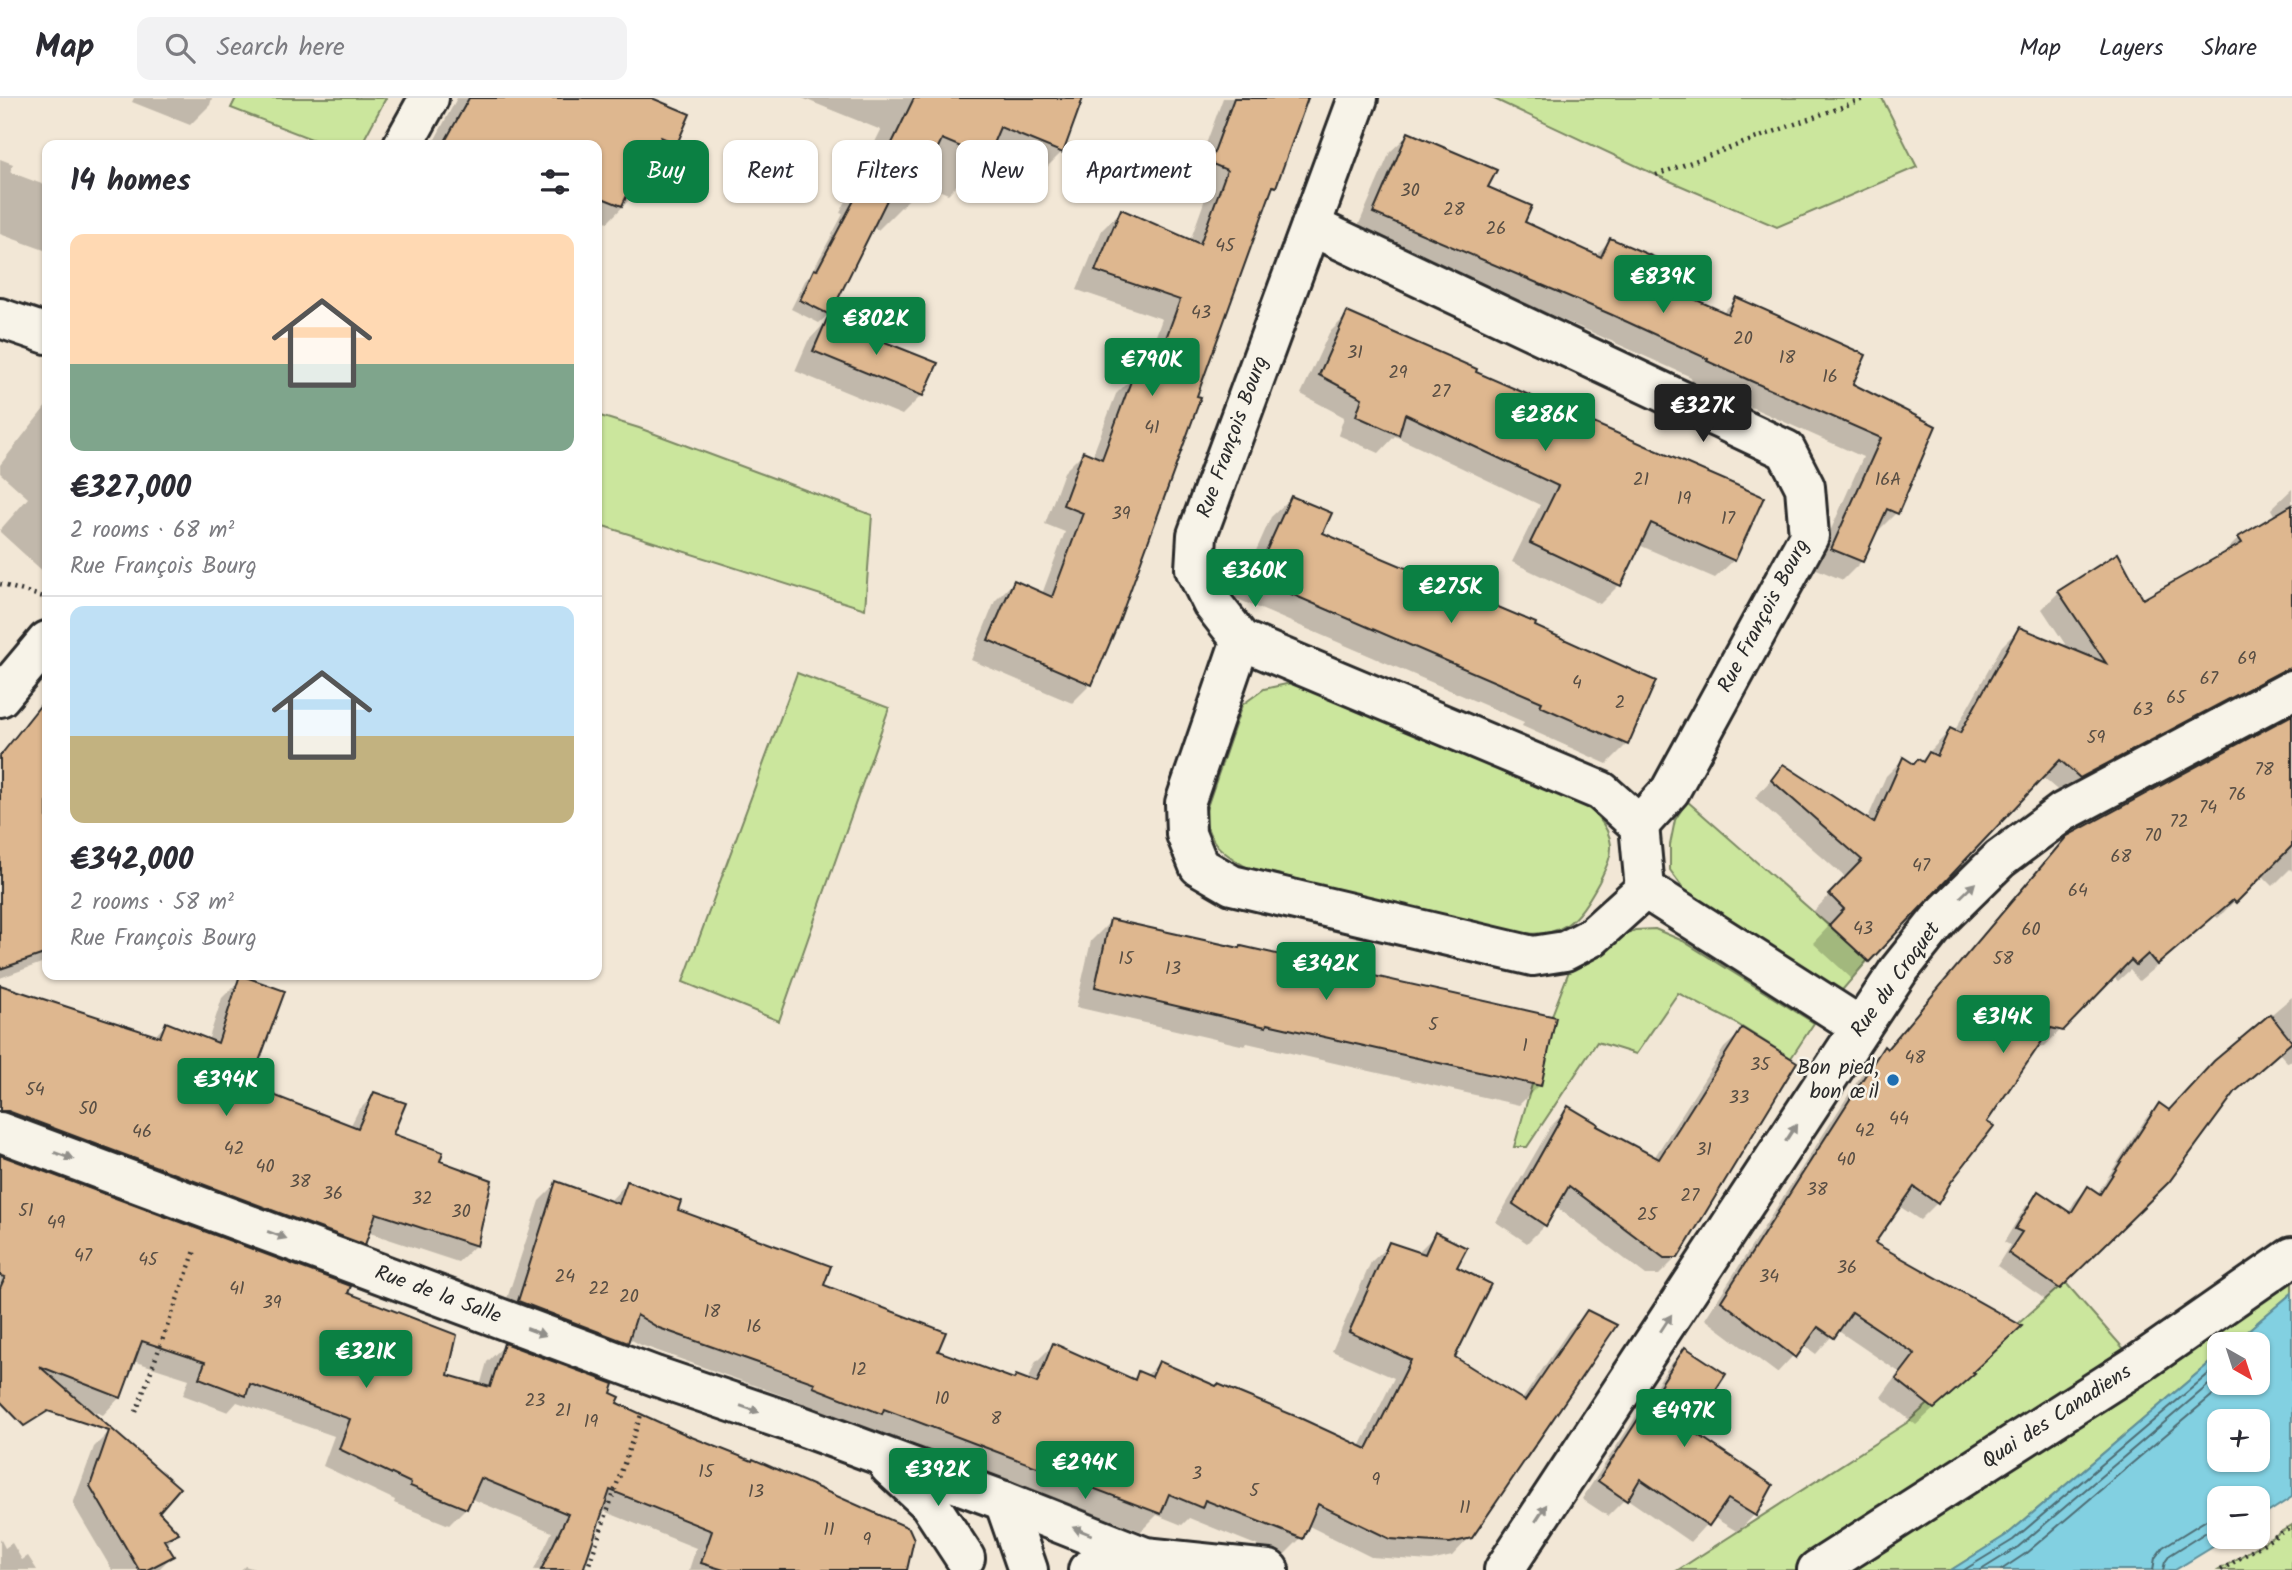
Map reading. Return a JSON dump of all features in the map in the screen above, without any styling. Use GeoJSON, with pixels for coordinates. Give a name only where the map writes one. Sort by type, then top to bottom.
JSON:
{"type":"FeatureCollection","features":[{"type":"Feature","properties":{"kind":"street"},"geometry":{"type":"LineString","coordinates":[[406,140],[429,98]]}},
{"type":"Feature","properties":{"kind":"street","name":"Rue François Bourg"},"geometry":{"type":"LineString","coordinates":[[1311,226],[1786,450],[1805,487],[1809,536],[1670,791],[1639,825],[1601,791],[1241,640],[1212,604],[1195,569],[1197,535],[1358,98]]}},
{"type":"Feature","properties":{"kind":"street"},"geometry":{"type":"LineString","coordinates":[[0,318],[42,332]]}},
{"type":"Feature","properties":{"kind":"street"},"geometry":{"type":"LineString","coordinates":[[1241,640],[1185,803],[1186,834],[1199,866],[1232,885],[1533,956],[1565,951],[1592,937],[1645,889]]}},
{"type":"Feature","properties":{"kind":"street"},"geometry":{"type":"LineString","coordinates":[[0,698],[42,647]]}},
{"type":"Feature","properties":{"kind":"street","name":"Rue du Croquet"},"geometry":{"type":"LineString","coordinates":[[1504,1570],[1899,970],[1942,916],[2000,859],[2063,812],[2292,690]]}},
{"type":"Feature","properties":{"kind":"street"},"geometry":{"type":"LineString","coordinates":[[1639,825],[1645,889]]}},
{"type":"Feature","properties":{"kind":"street"},"geometry":{"type":"LineString","coordinates":[[1645,889],[1861,1027]]}},
{"type":"Feature","properties":{"kind":"street","name":"Rue de la Salle"},"geometry":{"type":"LineString","coordinates":[[0,1132],[655,1376],[796,1424],[1004,1501]]}},
{"type":"Feature","properties":{"kind":"street","name":"Quai des Canadiens"},"geometry":{"type":"LineString","coordinates":[[1817,1570],[2137,1365],[2292,1258]]}},
{"type":"Feature","properties":{"kind":"street","name":"Rue de la Salle"},"geometry":{"type":"LineString","coordinates":[[877,1455],[929,1503],[969,1564]]}},
{"type":"Feature","properties":{"kind":"street","name":"Rue de la Salle"},"geometry":{"type":"LineString","coordinates":[[969,1564],[961,1529],[968,1512],[983,1501],[1004,1501]]}},
{"type":"Feature","properties":{"kind":"street"},"geometry":{"type":"LineString","coordinates":[[1004,1501],[1145,1556]]}},
{"type":"Feature","properties":{"kind":"street"},"geometry":{"type":"LineString","coordinates":[[1004,1501],[1028,1570]]}},
{"type":"Feature","properties":{"kind":"street"},"geometry":{"type":"LineString","coordinates":[[1088,1570],[1111,1561],[1145,1556],[1269,1570]]}},
{"type":"Feature","properties":{"kind":"path"},"geometry":{"type":"LineString","coordinates":[[1656,175],[1866,98]]}},
{"type":"Feature","properties":{"kind":"path"},"geometry":{"type":"LineString","coordinates":[[0,584],[42,597]]}},
{"type":"Feature","properties":{"kind":"path"},"geometry":{"type":"LineString","coordinates":[[136,1412],[210,1210]]}},
{"type":"Feature","properties":{"kind":"path"},"geometry":{"type":"LineString","coordinates":[[587,1570],[655,1376]]}},
{"type":"Feature","properties":{"kind":"path"},"geometry":{"type":"LineString","coordinates":[[2221,1570],[2292,1526]]}},
{"type":"Feature","properties":{"kind":"green space"},"geometry":{"type":"Polygon","coordinates":[[[236,98],[386,98],[364,140],[314,140],[231,108],[236,98]]]}},
{"type":"Feature","properties":{"kind":"green space"},"geometry":{"type":"Polygon","coordinates":[[[1492,98],[1882,98],[1917,167],[1777,227],[1656,175],[1492,98]]]}},
{"type":"Feature","properties":{"kind":"green space"},"geometry":{"type":"Polygon","coordinates":[[[602,417],[872,515],[865,609],[602,526],[602,417]]]}},
{"type":"Feature","properties":{"kind":"green space"},"geometry":{"type":"Polygon","coordinates":[[[797,673],[889,708],[779,1021],[683,982],[797,673]]]}},
{"type":"Feature","properties":{"kind":"green space"},"geometry":{"type":"Polygon","coordinates":[[[1300,681],[1572,795],[1585,805],[1602,823],[1609,837],[1611,850],[1609,860],[1591,896],[1575,918],[1556,930],[1544,933],[1514,932],[1246,867],[1218,847],[1204,816],[1242,705],[1264,689],[1300,681]]]}},
{"type":"Feature","properties":{"kind":"green space"},"geometry":{"type":"Polygon","coordinates":[[[1687,801],[1868,960],[1838,995],[1694,903],[1670,870],[1670,845],[1675,820],[1687,801]]]}},
{"type":"Feature","properties":{"kind":"green space"},"geometry":{"type":"Polygon","coordinates":[[[1655,929],[1683,941],[1814,1023],[1791,1058],[1734,1022],[1678,993],[1636,1054],[1597,1042],[1527,1147],[1514,1147],[1551,1018],[1571,966],[1635,930],[1655,929]]]}},
{"type":"Feature","properties":{"kind":"green space"},"geometry":{"type":"Polygon","coordinates":[[[2292,1258],[2292,1293],[2246,1332],[2207,1332],[2207,1365],[2008,1534],[1951,1570],[1678,1570],[1908,1422],[2065,1282],[2138,1365],[2292,1258]]]}},
{"type":"Feature","properties":{"kind":"green space"},"geometry":{"type":"Polygon","coordinates":[[[2292,1525],[2292,1570],[2219,1570],[2253,1549],[2270,1549],[2270,1539],[2292,1525]]]}},
{"type":"Feature","properties":{"kind":"water"},"geometry":{"type":"Polygon","coordinates":[[[2292,1293],[2292,1497],[2270,1511],[2270,1486],[2207,1486],[2207,1549],[2209,1549],[2175,1570],[1951,1570],[2008,1534],[2207,1365],[2207,1395],[2270,1395],[2270,1332],[2246,1332],[2292,1293]]]}},
{"type":"Feature","properties":{"kind":"building"},"geometry":{"type":"Polygon","coordinates":[[[469,98],[652,98],[690,114],[679,140],[661,137],[660,140],[623,140],[622,206],[602,198],[602,140],[446,140],[469,98]]]}},
{"type":"Feature","properties":{"kind":"building"},"geometry":{"type":"Polygon","coordinates":[[[914,98],[1083,98],[1068,140],[1062,140],[1062,153],[1048,147],[1048,140],[1032,140],[1000,127],[995,140],[956,140],[956,145],[942,139],[894,140],[914,98]]]}},
{"type":"Feature","properties":{"kind":"building"},"geometry":{"type":"Polygon","coordinates":[[[1234,98],[1308,98],[1197,396],[1201,397],[1118,624],[1092,685],[988,640],[1014,580],[1052,597],[1083,513],[1063,505],[1083,451],[1102,459],[1134,373],[1151,379],[1180,300],[1095,271],[1121,209],[1200,244],[1227,170],[1216,165],[1216,147],[1234,98]]]}},
{"type":"Feature","properties":{"kind":"building"},"geometry":{"type":"Polygon","coordinates":[[[1408,132],[1497,170],[1488,187],[1532,206],[1525,222],[1601,257],[1610,238],[1668,263],[1658,283],[1728,314],[1736,297],[1866,355],[1853,384],[1936,426],[1898,514],[1887,509],[1863,562],[1831,549],[1881,438],[1707,361],[1708,359],[1610,314],[1373,213],[1408,132]]]}},
{"type":"Feature","properties":{"kind":"building"},"geometry":{"type":"Polygon","coordinates":[[[853,203],[886,203],[830,315],[800,300],[814,269],[817,270],[853,203]]]}},
{"type":"Feature","properties":{"kind":"building"},"geometry":{"type":"Polygon","coordinates":[[[1347,312],[1477,369],[1476,372],[1764,497],[1735,561],[1651,523],[1621,586],[1530,543],[1558,486],[1405,414],[1399,435],[1356,416],[1362,398],[1319,375],[1347,312]]]}},
{"type":"Feature","properties":{"kind":"building"},"geometry":{"type":"Polygon","coordinates":[[[827,319],[938,363],[923,396],[813,351],[827,319]]]}},
{"type":"Feature","properties":{"kind":"building"},"geometry":{"type":"Polygon","coordinates":[[[1291,496],[1332,513],[1323,533],[1536,623],[1535,626],[1656,681],[1628,745],[1540,706],[1542,702],[1254,578],[1291,496]]]}},
{"type":"Feature","properties":{"kind":"building"},"geometry":{"type":"Polygon","coordinates":[[[2292,505],[2292,668],[2080,778],[2060,760],[1869,962],[1829,925],[1844,909],[1829,894],[1862,860],[1771,780],[1783,764],[1874,823],[1903,757],[1914,764],[1918,759],[1923,762],[1929,752],[1937,756],[1950,728],[1960,733],[2019,627],[2106,663],[2058,591],[2118,553],[2143,599],[2242,543],[2238,537],[2292,505]]]}},
{"type":"Feature","properties":{"kind":"building"},"geometry":{"type":"Polygon","coordinates":[[[42,703],[42,955],[0,969],[0,756],[42,703]]]}},
{"type":"Feature","properties":{"kind":"building"},"geometry":{"type":"Polygon","coordinates":[[[2292,715],[2292,846],[2236,903],[2233,900],[2157,965],[2148,954],[2136,965],[2131,960],[2063,1031],[2051,1028],[1987,1122],[1994,1126],[1951,1182],[1938,1204],[1914,1187],[1875,1243],[2022,1326],[1934,1409],[1896,1379],[1915,1354],[1852,1312],[1834,1338],[1818,1327],[1796,1358],[1721,1301],[1884,1046],[1887,1049],[2067,836],[2292,715]]]}},
{"type":"Feature","properties":{"kind":"building"},"geometry":{"type":"Polygon","coordinates":[[[1110,919],[1556,1017],[1541,1086],[1095,987],[1110,919]]]}},
{"type":"Feature","properties":{"kind":"building"},"geometry":{"type":"Polygon","coordinates":[[[238,980],[254,980],[285,991],[250,1086],[358,1128],[374,1092],[406,1103],[393,1134],[443,1152],[440,1161],[492,1180],[477,1246],[376,1213],[365,1245],[8,1111],[0,1111],[0,985],[160,1037],[166,1022],[218,1043],[238,980]]]}},
{"type":"Feature","properties":{"kind":"building"},"geometry":{"type":"Polygon","coordinates":[[[2270,1014],[2292,1042],[2236,1091],[2169,1182],[2060,1289],[2008,1253],[2022,1232],[2015,1229],[2038,1191],[2071,1213],[2088,1186],[2100,1194],[2159,1103],[2169,1110],[2214,1061],[2270,1014]]]}},
{"type":"Feature","properties":{"kind":"building"},"geometry":{"type":"Polygon","coordinates":[[[1742,1028],[1797,1062],[1678,1258],[1664,1258],[1569,1186],[1546,1226],[1513,1204],[1568,1106],[1598,1124],[1597,1126],[1659,1159],[1742,1028]]]}},
{"type":"Feature","properties":{"kind":"building"},"geometry":{"type":"Polygon","coordinates":[[[0,1155],[351,1286],[348,1293],[457,1335],[448,1375],[490,1387],[504,1343],[614,1384],[611,1393],[620,1397],[617,1403],[909,1528],[914,1539],[907,1570],[724,1570],[701,1563],[712,1531],[610,1490],[583,1570],[541,1570],[568,1514],[481,1478],[467,1509],[410,1486],[411,1483],[339,1449],[350,1419],[250,1384],[246,1396],[199,1378],[205,1362],[142,1341],[121,1398],[39,1366],[180,1488],[159,1512],[179,1533],[164,1540],[174,1556],[147,1570],[139,1570],[90,1486],[109,1431],[48,1411],[24,1426],[0,1401],[0,1288],[5,1277],[0,1276],[0,1155]]]}},
{"type":"Feature","properties":{"kind":"building"},"geometry":{"type":"Polygon","coordinates":[[[556,1181],[619,1204],[627,1181],[681,1201],[678,1210],[831,1266],[824,1285],[946,1332],[938,1351],[1014,1379],[1016,1375],[1037,1383],[1053,1343],[1135,1380],[1138,1371],[1152,1377],[1159,1361],[1300,1418],[1367,1449],[1411,1360],[1349,1332],[1389,1242],[1425,1254],[1435,1232],[1467,1248],[1457,1267],[1491,1284],[1455,1357],[1525,1401],[1587,1310],[1617,1325],[1472,1538],[1450,1543],[1390,1539],[1318,1504],[1303,1539],[1205,1500],[1202,1508],[1169,1494],[1161,1514],[884,1409],[882,1414],[813,1387],[815,1383],[659,1328],[637,1315],[628,1343],[518,1301],[556,1181]]]}},
{"type":"Feature","properties":{"kind":"building"},"geometry":{"type":"Polygon","coordinates":[[[1685,1347],[1726,1374],[1690,1429],[1773,1485],[1756,1516],[1728,1499],[1709,1526],[1640,1479],[1627,1501],[1598,1481],[1685,1347]]]}},
{"type":"Feature","properties":{"kind":"place","name":"Bon pied, bon œil"},"geometry":{"type":"Point","coordinates":[1893,1080]}}]}
